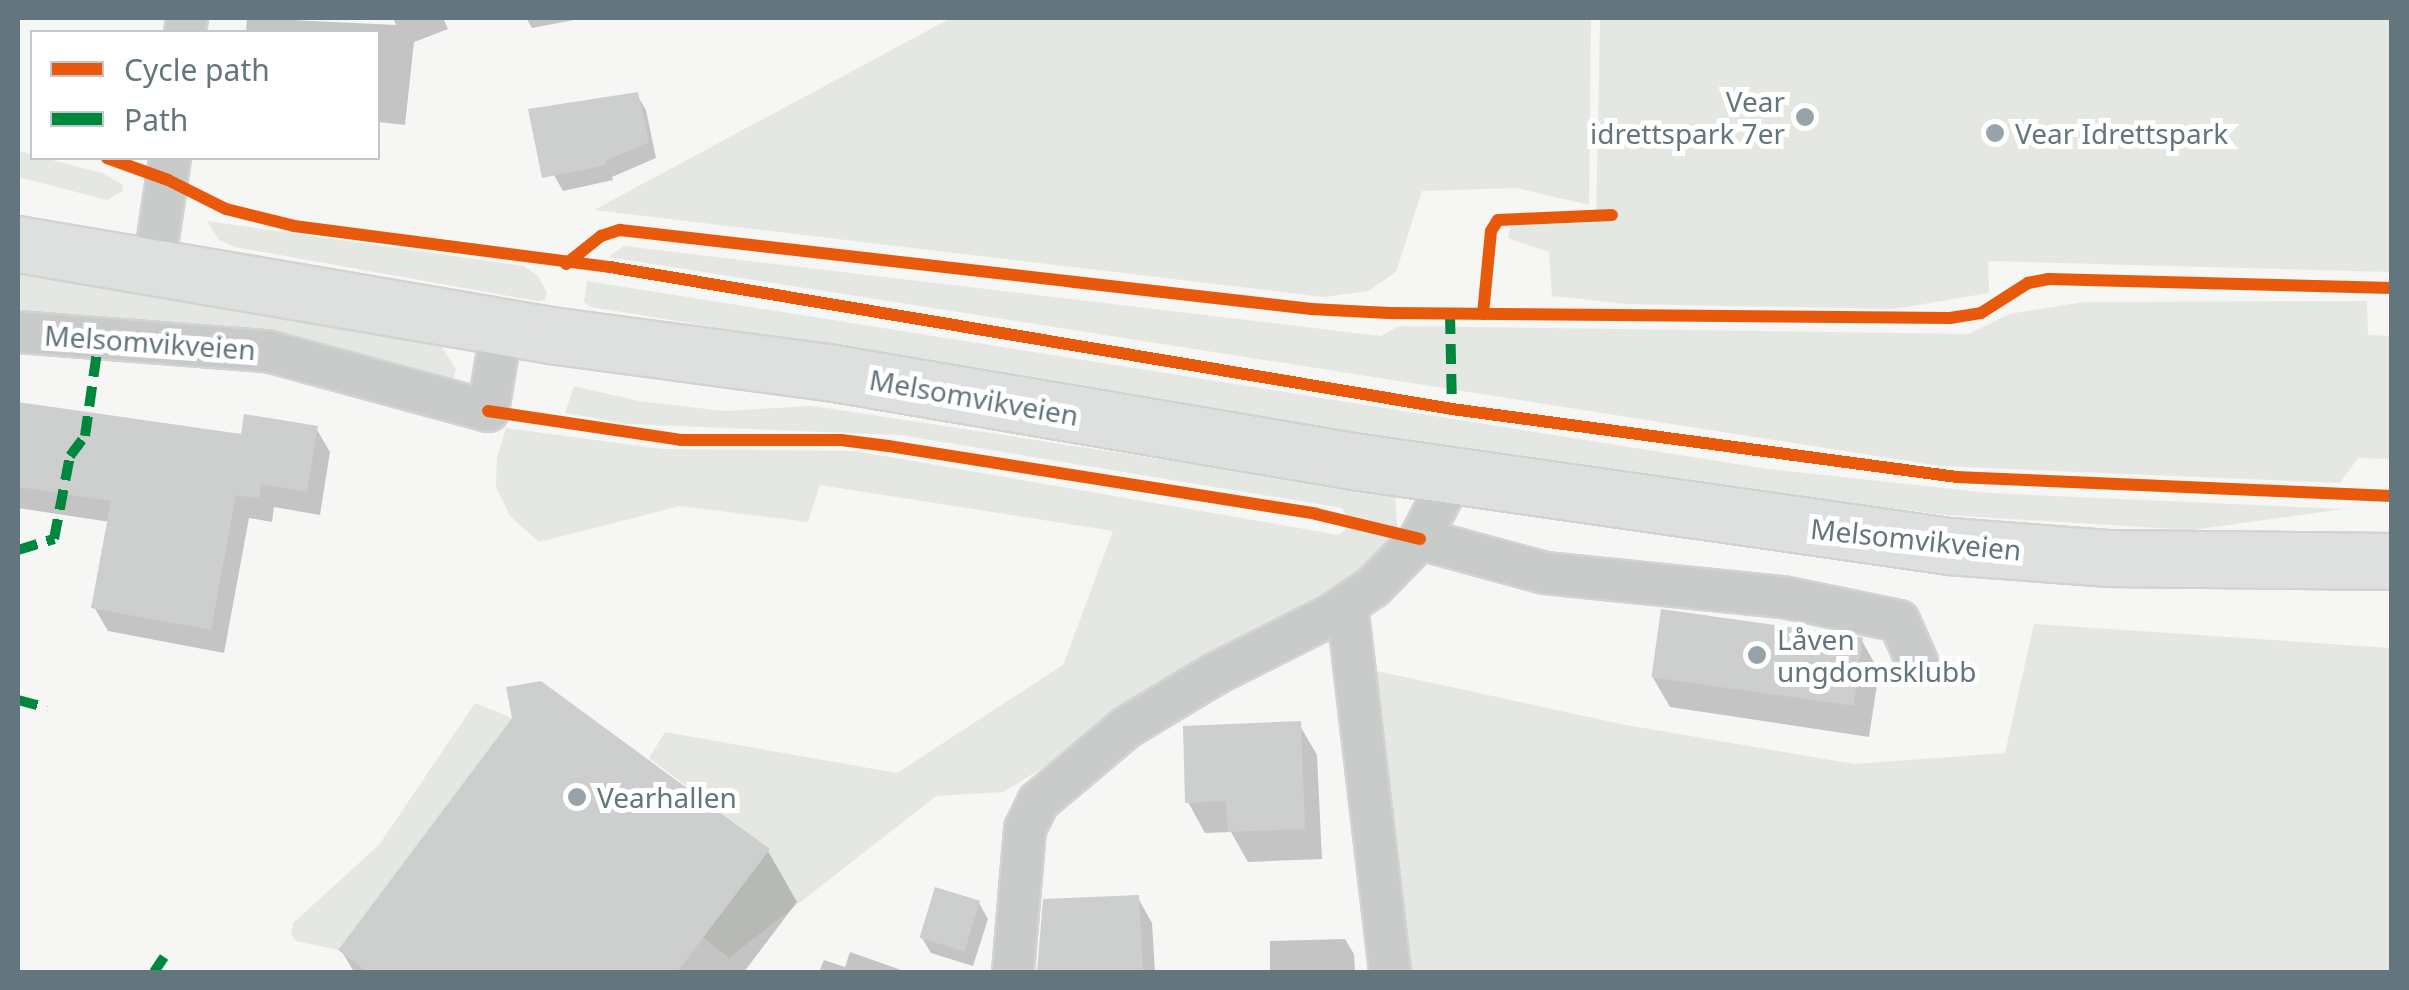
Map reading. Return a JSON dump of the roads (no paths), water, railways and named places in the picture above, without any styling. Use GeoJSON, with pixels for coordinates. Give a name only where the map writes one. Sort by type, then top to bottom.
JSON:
{"type":"FeatureCollection","features":[{"type":"Feature","properties":{"kind":"main road","name":"Melsomvikveien"},"geometry":{"type":"LineString","coordinates":[[18,244],[502,326],[828,372],[1444,476],[1949,546],[2108,558],[2392,561]]}},
{"type":"Feature","properties":{"kind":"street"},"geometry":{"type":"LineString","coordinates":[[154,264],[170,160]]}},
{"type":"Feature","properties":{"kind":"street","name":"Melsomvikveien"},"geometry":{"type":"LineString","coordinates":[[18,332],[266,350],[488,411],[502,326]]}},
{"type":"Feature","properties":{"kind":"street"},"geometry":{"type":"LineString","coordinates":[[1013,972],[1024,829],[1038,802],[1127,727],[1373,586],[1420,539],[1442,496],[1444,476]]}},
{"type":"Feature","properties":{"kind":"street"},"geometry":{"type":"LineString","coordinates":[[1420,539],[1545,573],[1783,596],[1899,621],[1918,664]]}},
{"type":"Feature","properties":{"kind":"street"},"geometry":{"type":"LineString","coordinates":[[1347,604],[1390,972]]}},
{"type":"Feature","properties":{"kind":"place","name":"Vear idrettspark 7er"},"geometry":{"type":"Point","coordinates":[1805,117]}},
{"type":"Feature","properties":{"kind":"place","name":"Vear Idrettspark"},"geometry":{"type":"Point","coordinates":[1995,133]}},
{"type":"Feature","properties":{"kind":"place","name":"Låven ungdomsklubb"},"geometry":{"type":"Point","coordinates":[1757,655]}},
{"type":"Feature","properties":{"kind":"place","name":"Vearhallen"},"geometry":{"type":"Point","coordinates":[577,797]}}]}
